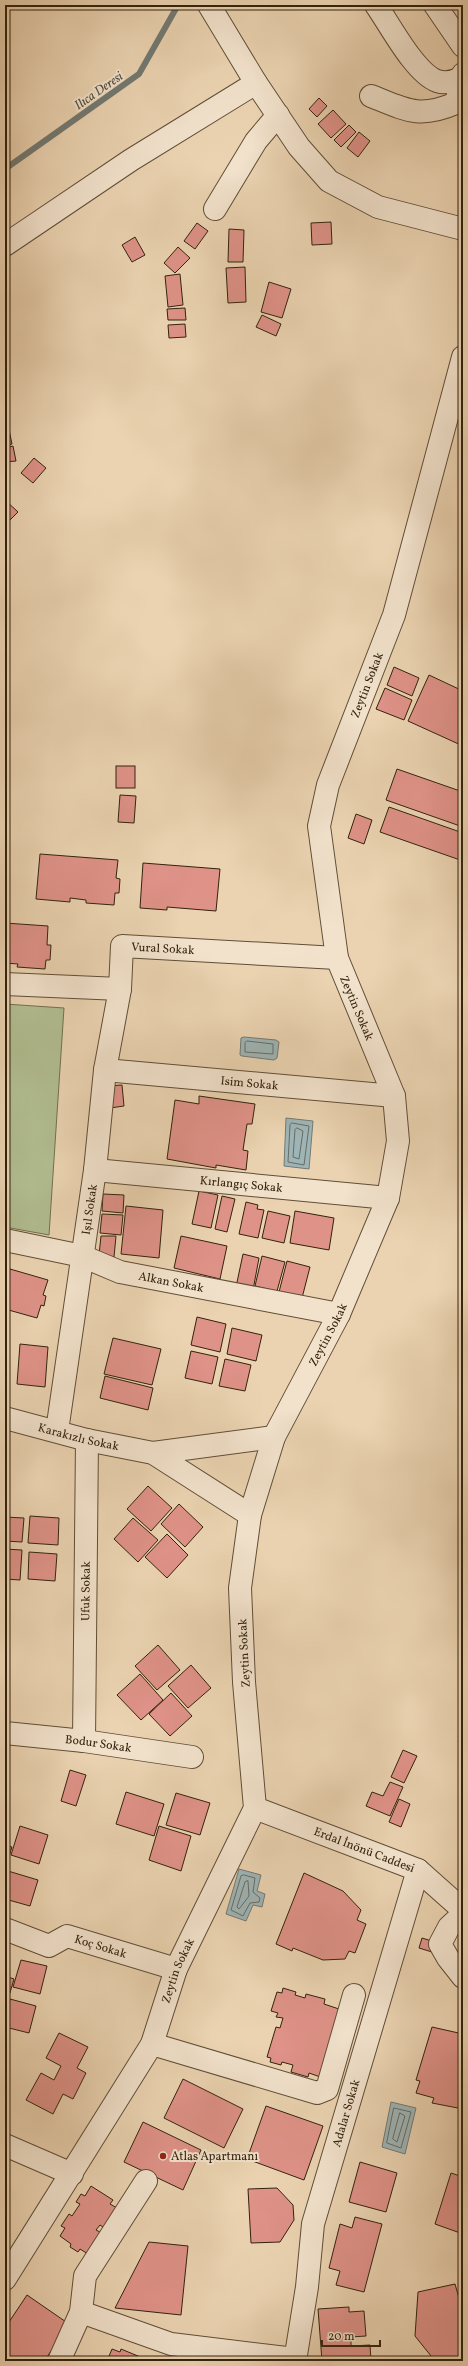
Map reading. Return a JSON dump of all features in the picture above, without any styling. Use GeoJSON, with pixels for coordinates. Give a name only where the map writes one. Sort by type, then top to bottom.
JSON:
{"type":"FeatureCollection","features":[{"type":"Feature","properties":{"kind":"street"},"geometry":{"type":"LineString","coordinates":[[376,5],[414,60],[427,75],[439,82],[446,83],[462,76]]}},
{"type":"Feature","properties":{"kind":"street"},"geometry":{"type":"LineString","coordinates":[[435,5],[463,46]]}},
{"type":"Feature","properties":{"kind":"street"},"geometry":{"type":"LineString","coordinates":[[215,9],[256,83],[299,147],[329,181],[378,207],[463,229]]}},
{"type":"Feature","properties":{"kind":"street"},"geometry":{"type":"LineString","coordinates":[[371,96],[409,111],[436,111],[456,103],[462,76]]}},
{"type":"Feature","properties":{"kind":"street"},"geometry":{"type":"LineString","coordinates":[[5,245],[131,160],[256,83]]}},
{"type":"Feature","properties":{"kind":"street"},"geometry":{"type":"LineString","coordinates":[[215,209],[256,141],[278,115]]}},
{"type":"Feature","properties":{"kind":"street","name":"Zeytin Sokak"},"geometry":{"type":"LineString","coordinates":[[5,2279],[152,2044],[176,1969],[255,1808],[244,1682],[240,1588],[250,1515],[274,1437],[339,1314],[388,1198],[398,1141],[394,1096],[337,958],[319,826],[328,785],[394,615],[463,357]]}},
{"type":"Feature","properties":{"kind":"street","name":"Vural Sokak"},"geometry":{"type":"LineString","coordinates":[[120,989],[122,946],[337,958]]}},
{"type":"Feature","properties":{"kind":"street"},"geometry":{"type":"LineString","coordinates":[[5,984],[120,989]]}},
{"type":"Feature","properties":{"kind":"street","name":"Işıl Sokak"},"geometry":{"type":"LineString","coordinates":[[57,1431],[95,1170],[105,1070],[120,989]]}},
{"type":"Feature","properties":{"kind":"street","name":"Isim Sokak"},"geometry":{"type":"LineString","coordinates":[[105,1070],[394,1096]]}},
{"type":"Feature","properties":{"kind":"street","name":"Kırlangıç Sokak"},"geometry":{"type":"LineString","coordinates":[[95,1170],[388,1198]]}},
{"type":"Feature","properties":{"kind":"street","name":"Alkan Sokak"},"geometry":{"type":"LineString","coordinates":[[5,1240],[82,1256],[120,1272],[339,1314]]}},
{"type":"Feature","properties":{"kind":"street","name":"Karakızlı Sokak"},"geometry":{"type":"LineString","coordinates":[[5,1418],[88,1440],[153,1453],[274,1437]]}},
{"type":"Feature","properties":{"kind":"street","name":"Ufuk Sokak"},"geometry":{"type":"LineString","coordinates":[[84,1741],[88,1440]]}},
{"type":"Feature","properties":{"kind":"street","name":"Karakızlı Sokak"},"geometry":{"type":"LineString","coordinates":[[153,1453],[250,1515]]}},
{"type":"Feature","properties":{"kind":"street","name":"Bodur Sokak"},"geometry":{"type":"LineString","coordinates":[[5,1733],[84,1741],[192,1757]]}},
{"type":"Feature","properties":{"kind":"street","name":"Erdal İnönü Caddesi"},"geometry":{"type":"LineString","coordinates":[[255,1808],[418,1870],[463,1910]]}},
{"type":"Feature","properties":{"kind":"street","name":"Adalar Sokak"},"geometry":{"type":"LineString","coordinates":[[295,2360],[307,2287],[313,2224],[418,1870]]}},
{"type":"Feature","properties":{"kind":"street"},"geometry":{"type":"LineString","coordinates":[[463,1914],[449,1926],[440,1944],[463,1977]]}},
{"type":"Feature","properties":{"kind":"street","name":"Koç Sokak"},"geometry":{"type":"LineString","coordinates":[[5,1928],[49,1946],[67,1936],[176,1969]]}},
{"type":"Feature","properties":{"kind":"street"},"geometry":{"type":"LineString","coordinates":[[152,2044],[317,2094],[323,2093],[327,2089],[354,1995]]}},
{"type":"Feature","properties":{"kind":"street"},"geometry":{"type":"LineString","coordinates":[[5,2145],[72,2174]]}},
{"type":"Feature","properties":{"kind":"street"},"geometry":{"type":"LineString","coordinates":[[59,2361],[81,2312],[84,2276],[146,2181]]}},
{"type":"Feature","properties":{"kind":"street"},"geometry":{"type":"LineString","coordinates":[[81,2312],[170,2344],[295,2360]]}},
{"type":"Feature","properties":{"kind":"green space"},"geometry":{"type":"Polygon","coordinates":[[[5,1004],[64,1008],[49,1235],[5,1227],[5,1004]]]}},
{"type":"Feature","properties":{"kind":"water"},"geometry":{"type":"Polygon","coordinates":[[[241,1038],[276,1040],[279,1042],[277,1058],[274,1060],[240,1055],[241,1038]]]}},
{"type":"Feature","properties":{"kind":"water"},"geometry":{"type":"Polygon","coordinates":[[[286,1118],[313,1121],[309,1169],[284,1166],[286,1118]]]}},
{"type":"Feature","properties":{"kind":"water"},"geometry":{"type":"Polygon","coordinates":[[[239,1869],[261,1875],[257,1891],[265,1894],[262,1907],[253,1905],[246,1921],[226,1914],[239,1869]]]}},
{"type":"Feature","properties":{"kind":"water"},"geometry":{"type":"Polygon","coordinates":[[[391,2102],[416,2108],[405,2154],[382,2147],[391,2102]]]}},
{"type":"Feature","properties":{"kind":"building"},"geometry":{"type":"Polygon","coordinates":[[[319,98],[327,106],[317,117],[309,109],[319,98]]]}},
{"type":"Feature","properties":{"kind":"building"},"geometry":{"type":"Polygon","coordinates":[[[333,110],[346,124],[331,138],[318,124],[333,110]]]}},
{"type":"Feature","properties":{"kind":"building"},"geometry":{"type":"Polygon","coordinates":[[[349,125],[356,132],[341,147],[334,140],[349,125]]]}},
{"type":"Feature","properties":{"kind":"building"},"geometry":{"type":"Polygon","coordinates":[[[359,132],[370,141],[358,157],[347,148],[359,132]]]}},
{"type":"Feature","properties":{"kind":"building"},"geometry":{"type":"Polygon","coordinates":[[[331,222],[332,244],[312,245],[311,223],[331,222]]]}},
{"type":"Feature","properties":{"kind":"building"},"geometry":{"type":"Polygon","coordinates":[[[197,223],[208,231],[195,249],[184,241],[197,223]]]}},
{"type":"Feature","properties":{"kind":"building"},"geometry":{"type":"Polygon","coordinates":[[[229,229],[244,230],[243,262],[228,262],[229,229]]]}},
{"type":"Feature","properties":{"kind":"building"},"geometry":{"type":"Polygon","coordinates":[[[135,237],[145,255],[132,262],[122,245],[135,237]]]}},
{"type":"Feature","properties":{"kind":"building"},"geometry":{"type":"Polygon","coordinates":[[[178,247],[190,258],[175,273],[164,263],[178,247]]]}},
{"type":"Feature","properties":{"kind":"building"},"geometry":{"type":"Polygon","coordinates":[[[245,267],[246,302],[228,303],[226,268],[245,267]]]}},
{"type":"Feature","properties":{"kind":"building"},"geometry":{"type":"Polygon","coordinates":[[[180,274],[183,305],[168,307],[165,276],[180,274]]]}},
{"type":"Feature","properties":{"kind":"building"},"geometry":{"type":"Polygon","coordinates":[[[269,282],[291,289],[282,318],[261,312],[269,282]]]}},
{"type":"Feature","properties":{"kind":"building"},"geometry":{"type":"Polygon","coordinates":[[[185,308],[186,320],[168,320],[167,309],[185,308]]]}},
{"type":"Feature","properties":{"kind":"building"},"geometry":{"type":"Polygon","coordinates":[[[262,315],[281,324],[276,336],[256,327],[262,315]]]}},
{"type":"Feature","properties":{"kind":"building"},"geometry":{"type":"Polygon","coordinates":[[[185,324],[186,337],[169,338],[168,325],[185,324]]]}},
{"type":"Feature","properties":{"kind":"building"},"geometry":{"type":"Polygon","coordinates":[[[5,411],[12,444],[5,446],[5,411]]]}},
{"type":"Feature","properties":{"kind":"building"},"geometry":{"type":"Polygon","coordinates":[[[13,446],[16,461],[5,462],[5,448],[13,446]]]}},
{"type":"Feature","properties":{"kind":"building"},"geometry":{"type":"Polygon","coordinates":[[[34,458],[46,468],[33,483],[21,473],[34,458]]]}},
{"type":"Feature","properties":{"kind":"building"},"geometry":{"type":"Polygon","coordinates":[[[5,500],[18,512],[5,525],[5,500]]]}},
{"type":"Feature","properties":{"kind":"building"},"geometry":{"type":"Polygon","coordinates":[[[394,667],[419,678],[412,696],[387,685],[394,667]]]}},
{"type":"Feature","properties":{"kind":"building"},"geometry":{"type":"Polygon","coordinates":[[[429,675],[463,691],[463,746],[408,721],[429,675]]]}},
{"type":"Feature","properties":{"kind":"building"},"geometry":{"type":"Polygon","coordinates":[[[385,688],[412,700],[404,720],[376,709],[385,688]]]}},
{"type":"Feature","properties":{"kind":"building"},"geometry":{"type":"Polygon","coordinates":[[[116,766],[135,766],[135,788],[116,788],[116,766]]]}},
{"type":"Feature","properties":{"kind":"building"},"geometry":{"type":"Polygon","coordinates":[[[397,769],[463,792],[463,827],[386,800],[397,769]]]}},
{"type":"Feature","properties":{"kind":"building"},"geometry":{"type":"Polygon","coordinates":[[[120,795],[136,796],[134,823],[118,822],[120,795]]]}},
{"type":"Feature","properties":{"kind":"building"},"geometry":{"type":"Polygon","coordinates":[[[389,807],[463,833],[463,861],[380,832],[389,807]]]}},
{"type":"Feature","properties":{"kind":"building"},"geometry":{"type":"Polygon","coordinates":[[[356,814],[372,820],[364,844],[348,838],[356,814]]]}},
{"type":"Feature","properties":{"kind":"building"},"geometry":{"type":"Polygon","coordinates":[[[40,854],[118,860],[116,878],[120,879],[119,893],[115,893],[114,905],[86,903],[86,900],[70,898],[70,902],[36,899],[40,854]]]}},
{"type":"Feature","properties":{"kind":"building"},"geometry":{"type":"Polygon","coordinates":[[[143,863],[220,869],[216,911],[167,907],[167,910],[140,908],[143,863]]]}},
{"type":"Feature","properties":{"kind":"building"},"geometry":{"type":"Polygon","coordinates":[[[5,923],[48,926],[47,945],[51,945],[50,960],[46,960],[45,969],[17,967],[18,964],[5,963],[5,923]]]}},
{"type":"Feature","properties":{"kind":"building"},"geometry":{"type":"Polygon","coordinates":[[[122,1085],[124,1106],[110,1108],[108,1086],[122,1085]]]}},
{"type":"Feature","properties":{"kind":"building"},"geometry":{"type":"Polygon","coordinates":[[[199,1096],[255,1104],[252,1124],[247,1124],[243,1150],[248,1151],[246,1170],[216,1165],[216,1168],[167,1159],[175,1100],[199,1104],[199,1096]]]}},
{"type":"Feature","properties":{"kind":"building"},"geometry":{"type":"Polygon","coordinates":[[[199,1191],[218,1195],[211,1228],[192,1224],[199,1191]]]}},
{"type":"Feature","properties":{"kind":"building"},"geometry":{"type":"Polygon","coordinates":[[[103,1194],[124,1195],[123,1213],[102,1211],[103,1194]]]}},
{"type":"Feature","properties":{"kind":"building"},"geometry":{"type":"Polygon","coordinates":[[[222,1196],[235,1199],[227,1232],[215,1229],[222,1196]]]}},
{"type":"Feature","properties":{"kind":"building"},"geometry":{"type":"Polygon","coordinates":[[[246,1202],[258,1205],[257,1209],[264,1210],[258,1238],[239,1234],[246,1202]]]}},
{"type":"Feature","properties":{"kind":"building"},"geometry":{"type":"Polygon","coordinates":[[[126,1206],[163,1210],[159,1258],[121,1254],[126,1206]]]}},
{"type":"Feature","properties":{"kind":"building"},"geometry":{"type":"Polygon","coordinates":[[[268,1211],[290,1216],[284,1243],[262,1238],[268,1211]]]}},
{"type":"Feature","properties":{"kind":"building"},"geometry":{"type":"Polygon","coordinates":[[[295,1211],[334,1218],[329,1250],[290,1243],[295,1211]]]}},
{"type":"Feature","properties":{"kind":"building"},"geometry":{"type":"Polygon","coordinates":[[[102,1214],[123,1215],[121,1235],[100,1233],[102,1214]]]}},
{"type":"Feature","properties":{"kind":"building"},"geometry":{"type":"Polygon","coordinates":[[[101,1236],[116,1236],[114,1257],[99,1255],[101,1236]]]}},
{"type":"Feature","properties":{"kind":"building"},"geometry":{"type":"Polygon","coordinates":[[[181,1236],[227,1246],[220,1279],[174,1268],[181,1236]]]}},
{"type":"Feature","properties":{"kind":"building"},"geometry":{"type":"Polygon","coordinates":[[[243,1254],[259,1258],[253,1290],[236,1287],[243,1254]]]}},
{"type":"Feature","properties":{"kind":"building"},"geometry":{"type":"Polygon","coordinates":[[[262,1256],[285,1262],[277,1291],[255,1286],[262,1256]]]}},
{"type":"Feature","properties":{"kind":"building"},"geometry":{"type":"Polygon","coordinates":[[[287,1261],[310,1267],[302,1298],[279,1292],[287,1261]]]}},
{"type":"Feature","properties":{"kind":"building"},"geometry":{"type":"Polygon","coordinates":[[[10,1269],[48,1280],[43,1295],[46,1296],[44,1306],[41,1305],[37,1318],[5,1309],[5,1286],[10,1269]]]}},
{"type":"Feature","properties":{"kind":"building"},"geometry":{"type":"Polygon","coordinates":[[[197,1317],[226,1324],[220,1352],[191,1345],[197,1317]]]}},
{"type":"Feature","properties":{"kind":"building"},"geometry":{"type":"Polygon","coordinates":[[[5,1328],[9,1329],[5,1343],[5,1328]]]}},
{"type":"Feature","properties":{"kind":"building"},"geometry":{"type":"Polygon","coordinates":[[[232,1328],[262,1335],[256,1361],[227,1354],[232,1328]]]}},
{"type":"Feature","properties":{"kind":"building"},"geometry":{"type":"Polygon","coordinates":[[[113,1338],[161,1349],[152,1385],[104,1374],[113,1338]]]}},
{"type":"Feature","properties":{"kind":"building"},"geometry":{"type":"Polygon","coordinates":[[[20,1344],[48,1347],[45,1387],[17,1384],[20,1344]]]}},
{"type":"Feature","properties":{"kind":"building"},"geometry":{"type":"Polygon","coordinates":[[[5,1349],[9,1350],[5,1366],[5,1349]]]}},
{"type":"Feature","properties":{"kind":"building"},"geometry":{"type":"Polygon","coordinates":[[[191,1351],[218,1357],[212,1384],[185,1378],[191,1351]]]}},
{"type":"Feature","properties":{"kind":"building"},"geometry":{"type":"Polygon","coordinates":[[[225,1359],[251,1365],[245,1391],[219,1386],[225,1359]]]}},
{"type":"Feature","properties":{"kind":"building"},"geometry":{"type":"Polygon","coordinates":[[[105,1376],[153,1388],[148,1410],[100,1398],[105,1376]]]}},
{"type":"Feature","properties":{"kind":"building"},"geometry":{"type":"Polygon","coordinates":[[[148,1486],[172,1508],[151,1531],[127,1509],[148,1486]]]}},
{"type":"Feature","properties":{"kind":"building"},"geometry":{"type":"Polygon","coordinates":[[[179,1504],[203,1527],[185,1547],[161,1524],[179,1504]]]}},
{"type":"Feature","properties":{"kind":"building"},"geometry":{"type":"Polygon","coordinates":[[[30,1516],[59,1518],[58,1545],[28,1543],[30,1516]]]}},
{"type":"Feature","properties":{"kind":"building"},"geometry":{"type":"Polygon","coordinates":[[[5,1517],[24,1518],[22,1542],[5,1541],[5,1517]]]}},
{"type":"Feature","properties":{"kind":"building"},"geometry":{"type":"Polygon","coordinates":[[[133,1518],[158,1540],[138,1562],[114,1539],[133,1518]]]}},
{"type":"Feature","properties":{"kind":"building"},"geometry":{"type":"Polygon","coordinates":[[[167,1534],[188,1555],[167,1578],[145,1557],[167,1534]]]}},
{"type":"Feature","properties":{"kind":"building"},"geometry":{"type":"Polygon","coordinates":[[[5,1549],[22,1550],[20,1580],[5,1579],[5,1549]]]}},
{"type":"Feature","properties":{"kind":"building"},"geometry":{"type":"Polygon","coordinates":[[[29,1552],[57,1554],[55,1581],[28,1579],[29,1552]]]}},
{"type":"Feature","properties":{"kind":"building"},"geometry":{"type":"Polygon","coordinates":[[[158,1645],[180,1670],[157,1690],[135,1666],[158,1645]]]}},
{"type":"Feature","properties":{"kind":"building"},"geometry":{"type":"Polygon","coordinates":[[[191,1665],[211,1688],[188,1708],[168,1686],[191,1665]]]}},
{"type":"Feature","properties":{"kind":"building"},"geometry":{"type":"Polygon","coordinates":[[[140,1674],[163,1700],[141,1720],[117,1695],[140,1674]]]}},
{"type":"Feature","properties":{"kind":"building"},"geometry":{"type":"Polygon","coordinates":[[[171,1693],[192,1716],[170,1736],[149,1714],[171,1693]]]}},
{"type":"Feature","properties":{"kind":"building"},"geometry":{"type":"Polygon","coordinates":[[[463,1733],[463,1745],[458,1742],[463,1733]]]}},
{"type":"Feature","properties":{"kind":"building"},"geometry":{"type":"Polygon","coordinates":[[[403,1750],[417,1756],[404,1783],[391,1777],[403,1750]]]}},
{"type":"Feature","properties":{"kind":"building"},"geometry":{"type":"Polygon","coordinates":[[[70,1770],[86,1775],[76,1806],[61,1801],[70,1770]]]}},
{"type":"Feature","properties":{"kind":"building"},"geometry":{"type":"Polygon","coordinates":[[[390,1782],[403,1787],[390,1816],[366,1806],[372,1792],[383,1796],[390,1782]]]}},
{"type":"Feature","properties":{"kind":"building"},"geometry":{"type":"Polygon","coordinates":[[[126,1792],[164,1804],[154,1836],[116,1824],[126,1792]]]}},
{"type":"Feature","properties":{"kind":"building"},"geometry":{"type":"Polygon","coordinates":[[[176,1793],[210,1803],[200,1835],[166,1825],[176,1793]]]}},
{"type":"Feature","properties":{"kind":"building"},"geometry":{"type":"Polygon","coordinates":[[[399,1799],[410,1804],[401,1827],[389,1822],[399,1799]]]}},
{"type":"Feature","properties":{"kind":"building"},"geometry":{"type":"Polygon","coordinates":[[[20,1826],[48,1835],[39,1864],[11,1855],[20,1826]]]}},
{"type":"Feature","properties":{"kind":"building"},"geometry":{"type":"Polygon","coordinates":[[[159,1826],[191,1836],[181,1871],[149,1860],[159,1826]]]}},
{"type":"Feature","properties":{"kind":"building"},"geometry":{"type":"Polygon","coordinates":[[[5,1845],[12,1847],[5,1868],[5,1845]]]}},
{"type":"Feature","properties":{"kind":"building"},"geometry":{"type":"Polygon","coordinates":[[[8,1871],[38,1880],[30,1906],[5,1899],[5,1879],[8,1871]]]}},
{"type":"Feature","properties":{"kind":"building"},"geometry":{"type":"Polygon","coordinates":[[[304,1873],[343,1891],[361,1910],[357,1920],[366,1924],[355,1953],[349,1951],[345,1959],[323,1960],[293,1948],[292,1951],[276,1944],[304,1873]]]}},
{"type":"Feature","properties":{"kind":"building"},"geometry":{"type":"Polygon","coordinates":[[[422,1938],[435,1942],[432,1952],[419,1948],[422,1938]]]}},
{"type":"Feature","properties":{"kind":"building"},"geometry":{"type":"Polygon","coordinates":[[[21,1960],[47,1966],[40,1994],[13,1987],[21,1960]]]}},
{"type":"Feature","properties":{"kind":"building"},"geometry":{"type":"Polygon","coordinates":[[[5,1976],[14,1979],[7,2003],[5,2002],[5,1976]]]}},
{"type":"Feature","properties":{"kind":"building"},"geometry":{"type":"Polygon","coordinates":[[[283,1988],[296,1992],[295,1995],[305,1998],[306,1994],[325,1999],[324,2004],[342,2010],[326,2079],[309,2073],[308,2077],[291,2072],[293,2065],[282,2062],[281,2065],[270,2062],[271,2058],[267,2057],[276,2027],[280,2028],[283,2018],[276,2017],[278,2013],[271,2011],[277,1992],[282,1993],[283,1988]]]}},
{"type":"Feature","properties":{"kind":"building"},"geometry":{"type":"Polygon","coordinates":[[[10,1999],[36,2006],[29,2033],[5,2027],[10,1999]]]}},
{"type":"Feature","properties":{"kind":"building"},"geometry":{"type":"Polygon","coordinates":[[[432,2027],[463,2034],[463,2109],[432,2103],[434,2098],[416,2093],[420,2081],[416,2080],[432,2027]]]}},
{"type":"Feature","properties":{"kind":"building"},"geometry":{"type":"Polygon","coordinates":[[[59,2033],[88,2047],[77,2068],[86,2073],[73,2099],[63,2094],[53,2114],[26,2100],[41,2073],[54,2080],[61,2066],[46,2058],[59,2033]]]}},
{"type":"Feature","properties":{"kind":"building"},"geometry":{"type":"Polygon","coordinates":[[[183,2079],[243,2109],[224,2148],[164,2118],[183,2079]]]}},
{"type":"Feature","properties":{"kind":"building"},"geometry":{"type":"Polygon","coordinates":[[[266,2106],[323,2126],[304,2180],[247,2159],[266,2106]]]}},
{"type":"Feature","properties":{"kind":"building","name":"Atlas Apartmanı"},"geometry":{"type":"Polygon","coordinates":[[[143,2122],[201,2150],[183,2190],[124,2162],[143,2122]]]}},
{"type":"Feature","properties":{"kind":"building"},"geometry":{"type":"Polygon","coordinates":[[[360,2162],[397,2173],[386,2212],[349,2202],[360,2162]]]}},
{"type":"Feature","properties":{"kind":"building"},"geometry":{"type":"Polygon","coordinates":[[[451,2173],[463,2177],[463,2234],[435,2224],[451,2173]]]}},
{"type":"Feature","properties":{"kind":"building"},"geometry":{"type":"Polygon","coordinates":[[[91,2186],[113,2200],[110,2204],[119,2209],[106,2229],[100,2225],[96,2230],[102,2233],[88,2254],[80,2249],[78,2252],[70,2247],[71,2244],[60,2236],[65,2228],[61,2226],[69,2214],[72,2216],[80,2204],[76,2202],[81,2194],[85,2196],[91,2186]]]}},
{"type":"Feature","properties":{"kind":"building"},"geometry":{"type":"Polygon","coordinates":[[[277,2188],[293,2205],[294,2220],[280,2242],[251,2243],[248,2189],[277,2188]]]}},
{"type":"Feature","properties":{"kind":"building"},"geometry":{"type":"Polygon","coordinates":[[[355,2217],[382,2224],[364,2292],[336,2285],[340,2271],[329,2268],[340,2224],[352,2228],[355,2217]]]}},
{"type":"Feature","properties":{"kind":"building"},"geometry":{"type":"Polygon","coordinates":[[[149,2242],[188,2246],[181,2315],[115,2308],[149,2242]]]}},
{"type":"Feature","properties":{"kind":"building"},"geometry":{"type":"Polygon","coordinates":[[[455,2284],[463,2312],[463,2361],[435,2361],[415,2336],[418,2292],[455,2284]]]}},
{"type":"Feature","properties":{"kind":"building"},"geometry":{"type":"Polygon","coordinates":[[[27,2295],[69,2324],[45,2360],[41,2357],[38,2361],[5,2361],[5,2328],[27,2295]]]}},
{"type":"Feature","properties":{"kind":"building"},"geometry":{"type":"Polygon","coordinates":[[[349,2307],[349,2312],[364,2311],[366,2336],[351,2337],[351,2346],[370,2345],[371,2361],[322,2361],[318,2309],[349,2307]]]}},
{"type":"Feature","properties":{"kind":"building"},"geometry":{"type":"Polygon","coordinates":[[[112,2349],[120,2352],[121,2349],[150,2361],[107,2361],[112,2349]]]}},
{"type":"Feature","properties":{"kind":"waterway","name":"Ilıca Deresi"},"geometry":{"type":"LineString","coordinates":[[5,169],[139,74],[178,5]]}},
{"type":"Feature","properties":{"kind":"place","name":"Atlas Apartmanı"},"geometry":{"type":"Point","coordinates":[163,2156]}}]}
